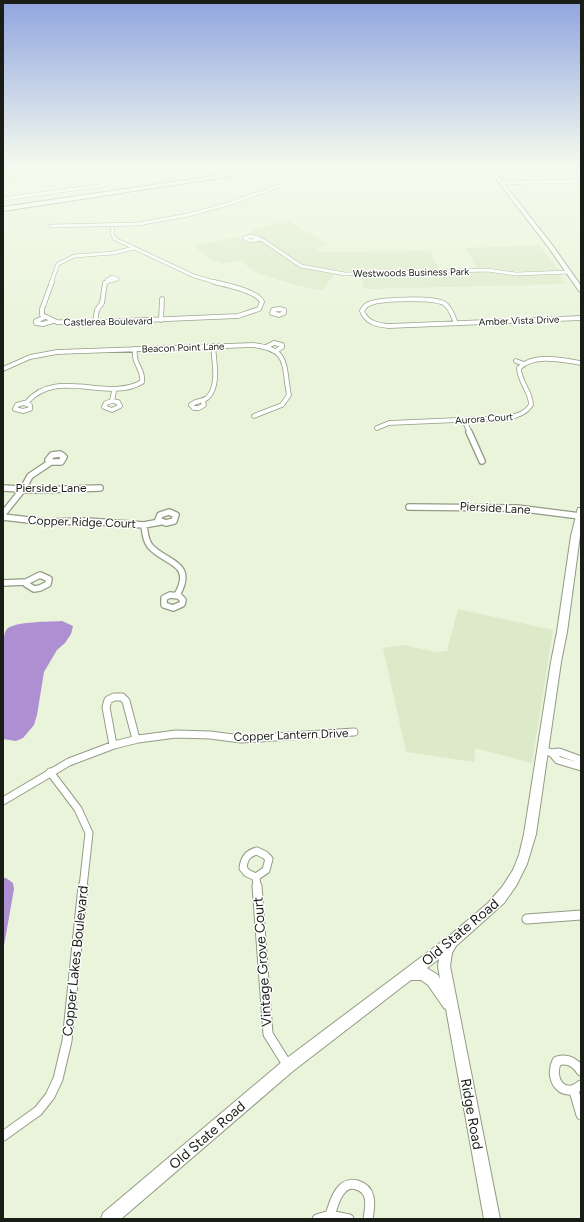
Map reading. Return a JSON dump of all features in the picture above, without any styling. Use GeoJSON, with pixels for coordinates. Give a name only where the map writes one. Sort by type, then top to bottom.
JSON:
{"type":"FeatureCollection","features":[{"type":"Feature","properties":{"kind":"street"},"geometry":{"type":"LineString","coordinates":[[51,226],[128,224]]}},
{"type":"Feature","properties":{"kind":"street"},"geometry":{"type":"LineString","coordinates":[[533,224],[581,290]]}},
{"type":"Feature","properties":{"kind":"street"},"geometry":{"type":"LineString","coordinates":[[113,225],[112,236],[134,248],[194,276],[255,294],[261,299],[262,302],[259,308],[272,311]]}},
{"type":"Feature","properties":{"kind":"street","name":"Westwoods Business Park"},"geometry":{"type":"LineString","coordinates":[[261,239],[301,266],[345,274],[487,270],[516,274],[569,272]]}},
{"type":"Feature","properties":{"kind":"street"},"geometry":{"type":"LineString","coordinates":[[53,320],[43,324],[36,323],[36,321],[45,317],[42,313],[42,309],[58,264],[74,256],[113,253],[134,248]]}},
{"type":"Feature","properties":{"kind":"street"},"geometry":{"type":"LineString","coordinates":[[95,322],[98,310],[102,303],[105,283],[109,281]]}},
{"type":"Feature","properties":{"kind":"street"},"geometry":{"type":"LineString","coordinates":[[161,320],[162,298]]}},
{"type":"Feature","properties":{"kind":"street","name":"Amber Vista Drive"},"geometry":{"type":"LineString","coordinates":[[456,323],[447,306],[442,302],[432,300],[378,302],[366,305],[362,311],[368,320],[381,325],[456,323],[581,318]]}},
{"type":"Feature","properties":{"kind":"street","name":"Castlerea Boulevard"},"geometry":{"type":"LineString","coordinates":[[45,317],[61,322],[161,320],[238,316],[259,308]]}},
{"type":"Feature","properties":{"kind":"street"},"geometry":{"type":"LineString","coordinates":[[254,416],[282,405],[289,395],[282,356],[276,351],[282,347],[282,345],[274,343],[266,347]]}},
{"type":"Feature","properties":{"kind":"street","name":"Beacon Point Lane"},"geometry":{"type":"LineString","coordinates":[[3,369],[30,357],[51,353],[253,345],[266,347],[276,351]]}},
{"type":"Feature","properties":{"kind":"street"},"geometry":{"type":"LineString","coordinates":[[203,401],[208,397],[214,387],[214,346]]}},
{"type":"Feature","properties":{"kind":"street"},"geometry":{"type":"LineString","coordinates":[[26,403],[35,394],[57,387],[74,385],[114,391],[131,388],[142,382],[144,375],[136,367],[134,361],[135,349]]}},
{"type":"Feature","properties":{"kind":"street"},"geometry":{"type":"LineString","coordinates":[[516,361],[524,364],[548,359],[581,363]]}},
{"type":"Feature","properties":{"kind":"street","name":"Aurora Court"},"geometry":{"type":"LineString","coordinates":[[377,428],[389,423],[509,417],[526,411],[531,404],[531,401],[518,374],[519,370],[524,364]]}},
{"type":"Feature","properties":{"kind":"street"},"geometry":{"type":"LineString","coordinates":[[112,401],[114,391]]}},
{"type":"Feature","properties":{"kind":"street"},"geometry":{"type":"LineString","coordinates":[[464,420],[482,461]]}},
{"type":"Feature","properties":{"kind":"street"},"geometry":{"type":"LineString","coordinates":[[3,515],[23,489],[30,476],[51,462]]}},
{"type":"Feature","properties":{"kind":"street","name":"Pierside Lane"},"geometry":{"type":"LineString","coordinates":[[3,488],[100,488]]}},
{"type":"Feature","properties":{"kind":"street","name":"Pierside Lane"},"geometry":{"type":"LineString","coordinates":[[409,506],[487,507],[581,514]]}},
{"type":"Feature","properties":{"kind":"street","name":"Old State Road"},"geometry":{"type":"LineString","coordinates":[[109,1219],[288,1066],[452,941],[465,928],[491,908],[507,891],[525,857],[547,752],[556,662],[562,632],[575,536],[581,514]]}},
{"type":"Feature","properties":{"kind":"street","name":"Copper Ridge Court"},"geometry":{"type":"LineString","coordinates":[[3,515],[46,522],[87,520],[144,525],[160,522]]}},
{"type":"Feature","properties":{"kind":"street"},"geometry":{"type":"LineString","coordinates":[[144,525],[146,538],[152,548],[175,563],[182,574],[183,585],[176,595]]}},
{"type":"Feature","properties":{"kind":"street"},"geometry":{"type":"LineString","coordinates":[[3,583],[26,582]]}},
{"type":"Feature","properties":{"kind":"street"},"geometry":{"type":"LineString","coordinates":[[113,745],[106,707],[108,700],[114,697],[122,697],[126,701],[136,739]]}},
{"type":"Feature","properties":{"kind":"street","name":"Copper Lantern Drive"},"geometry":{"type":"LineString","coordinates":[[3,801],[69,762],[113,745],[136,739],[176,734],[210,735],[241,739],[354,732]]}},
{"type":"Feature","properties":{"kind":"street"},"geometry":{"type":"LineString","coordinates":[[547,752],[559,752],[581,760]]}},
{"type":"Feature","properties":{"kind":"street"},"geometry":{"type":"LineString","coordinates":[[547,752],[558,760],[581,767]]}},
{"type":"Feature","properties":{"kind":"street","name":"Copper Lakes Boulevard"},"geometry":{"type":"LineString","coordinates":[[3,1136],[38,1110],[49,1097],[58,1082],[63,1065],[67,1041],[89,833],[87,824],[80,812],[50,772]]}},
{"type":"Feature","properties":{"kind":"street","name":"Vintage Grove Court"},"geometry":{"type":"LineString","coordinates":[[256,878],[268,1034],[288,1066]]}},
{"type":"Feature","properties":{"kind":"street"},"geometry":{"type":"LineString","coordinates":[[527,919],[581,915]]}},
{"type":"Feature","properties":{"kind":"street","name":"Ridge Road"},"geometry":{"type":"LineString","coordinates":[[452,941],[446,952],[444,966],[492,1219]]}},
{"type":"Feature","properties":{"kind":"street","name":"Ridge Road"},"geometry":{"type":"LineString","coordinates":[[410,974],[423,973],[433,980],[445,995],[453,1010]]}},
{"type":"Feature","properties":{"kind":"street"},"geometry":{"type":"LineString","coordinates":[[581,1071],[575,1063],[566,1059],[557,1061],[554,1065],[553,1074],[558,1084],[567,1090],[578,1088],[581,1115]]}},
{"type":"Feature","properties":{"kind":"street"},"geometry":{"type":"LineString","coordinates":[[330,1215],[339,1192],[344,1187],[354,1183],[364,1187],[369,1195],[371,1205],[368,1219]]}},
{"type":"Feature","properties":{"kind":"street"},"geometry":{"type":"LineString","coordinates":[[317,1219],[330,1215],[349,1219]]}},
{"type":"Feature","properties":{"kind":"shaded area"},"geometry":{"type":"Polygon","coordinates":[[[273,224],[295,224],[329,245],[315,248],[321,252],[430,251],[440,269],[350,272],[302,265],[257,235],[250,234],[253,230],[273,224]]]}},
{"type":"Feature","properties":{"kind":"shaded area"},"geometry":{"type":"Polygon","coordinates":[[[239,237],[240,240],[246,242],[261,241],[298,266],[335,274],[322,290],[298,286],[257,273],[239,260],[223,264],[209,258],[193,246],[239,237]]]}},
{"type":"Feature","properties":{"kind":"shaded area"},"geometry":{"type":"Polygon","coordinates":[[[539,245],[559,271],[513,271],[493,268],[477,268],[465,248],[539,245]]]}},
{"type":"Feature","properties":{"kind":"shaded area"},"geometry":{"type":"Polygon","coordinates":[[[484,271],[513,275],[559,274],[566,284],[364,289],[360,275],[484,271]]]}},
{"type":"Feature","properties":{"kind":"shaded area"},"geometry":{"type":"Polygon","coordinates":[[[458,609],[553,630],[532,763],[475,748],[474,762],[406,752],[383,648],[403,645],[436,652],[447,651],[458,609]]]}},
{"type":"Feature","properties":{"kind":"shaded area"},"geometry":{"type":"Polygon","coordinates":[[[62,621],[73,626],[71,634],[65,643],[57,650],[44,672],[34,725],[23,738],[16,741],[3,739],[3,644],[6,630],[11,626],[25,623],[62,621]]]}},
{"type":"Feature","properties":{"kind":"shaded area"},"geometry":{"type":"Polygon","coordinates":[[[3,878],[6,878],[13,883],[14,889],[3,951],[3,878]]]}}]}
